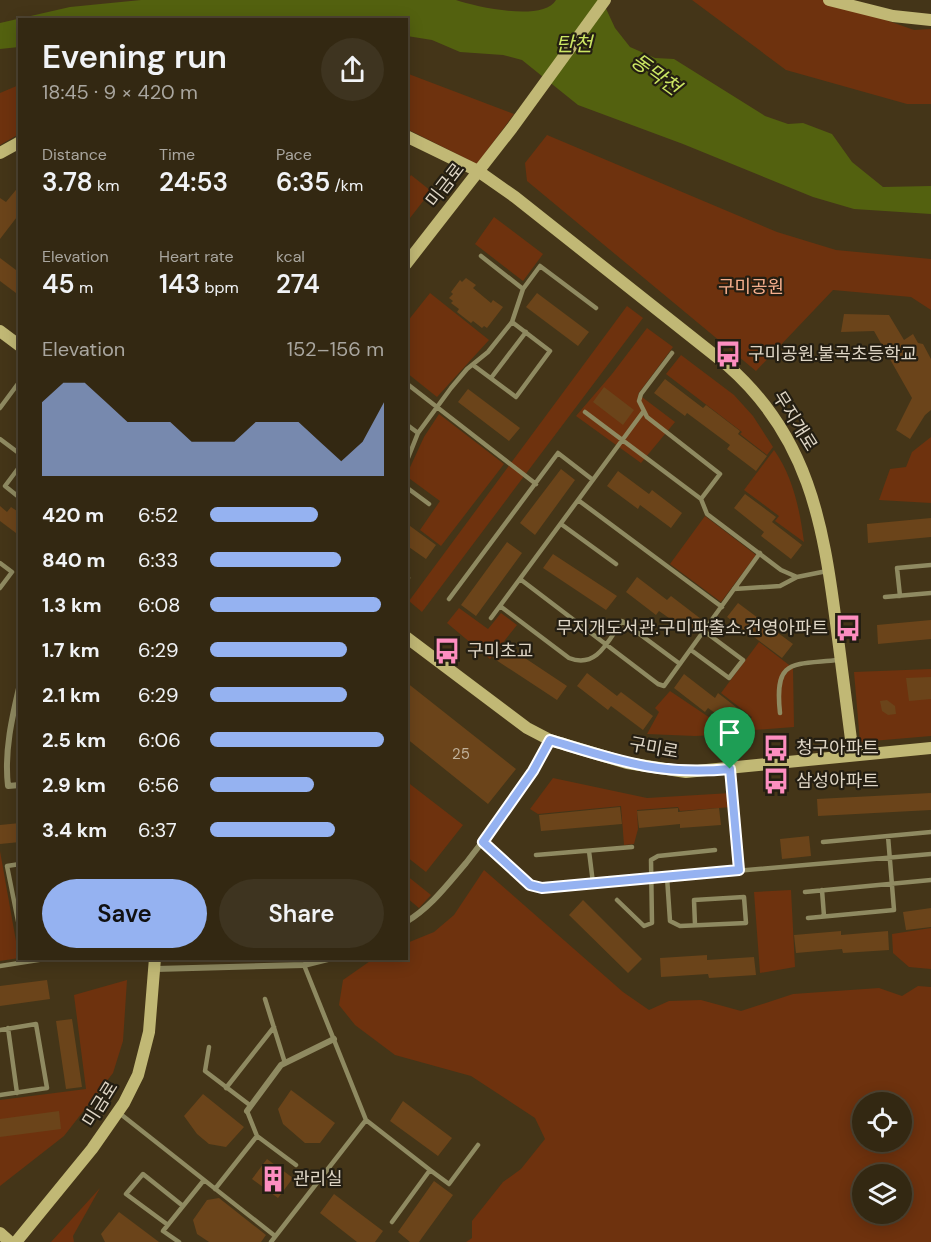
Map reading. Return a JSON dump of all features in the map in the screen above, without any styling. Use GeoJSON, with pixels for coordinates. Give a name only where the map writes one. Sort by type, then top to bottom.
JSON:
{"type":"FeatureCollection","features":[{"type":"Feature","properties":{"kind":"street","name":"미금로"},"geometry":{"type":"LineString","coordinates":[[408,261],[512,128],[605,0]]}},
{"type":"Feature","properties":{"kind":"street"},"geometry":{"type":"LineString","coordinates":[[828,0],[893,16],[931,20]]}},
{"type":"Feature","properties":{"kind":"street","name":"무지개로"},"geometry":{"type":"LineString","coordinates":[[408,137],[478,171],[575,243],[727,365],[751,387],[774,416],[799,460],[820,522],[830,570],[853,754]]}},
{"type":"Feature","properties":{"kind":"street"},"geometry":{"type":"LineString","coordinates":[[0,153],[18,143]]}},
{"type":"Feature","properties":{"kind":"street"},"geometry":{"type":"LineString","coordinates":[[0,331],[18,344]]}},
{"type":"Feature","properties":{"kind":"street","name":"구미로"},"geometry":{"type":"LineString","coordinates":[[408,639],[506,713],[550,740],[659,770],[686,772],[730,769],[853,754],[931,748]]}},
{"type":"Feature","properties":{"kind":"street"},"geometry":{"type":"LineString","coordinates":[[18,694],[11,729],[7,774],[8,786],[18,785]]}},
{"type":"Feature","properties":{"kind":"street"},"geometry":{"type":"LineString","coordinates":[[408,921],[421,913],[441,894],[483,842],[527,780],[550,740]]}},
{"type":"Feature","properties":{"kind":"street"},"geometry":{"type":"LineString","coordinates":[[155,964],[290,962],[304,965],[324,960]]}},
{"type":"Feature","properties":{"kind":"street","name":"미금로"},"geometry":{"type":"LineString","coordinates":[[16,1242],[92,1149],[118,1112],[138,1075],[145,1054],[155,964]]}},
{"type":"Feature","properties":{"kind":"street"},"geometry":{"type":"LineString","coordinates":[[249,1109],[285,1063],[333,1039]]}},
{"type":"Feature","properties":{"kind":"street"},"geometry":{"type":"LineString","coordinates":[[0,1233],[10,1242]]}},
{"type":"Feature","properties":{"kind":"lane"},"geometry":{"type":"LineString","coordinates":[[481,256],[523,289]]}},
{"type":"Feature","properties":{"kind":"lane"},"geometry":{"type":"LineString","coordinates":[[408,458],[418,433],[462,374],[482,358],[512,322],[523,289],[540,266],[596,308]]}},
{"type":"Feature","properties":{"kind":"lane"},"geometry":{"type":"LineString","coordinates":[[473,365],[516,398],[550,351],[512,322]]}},
{"type":"Feature","properties":{"kind":"lane"},"geometry":{"type":"LineString","coordinates":[[491,378],[526,332]]}},
{"type":"Feature","properties":{"kind":"lane"},"geometry":{"type":"LineString","coordinates":[[672,353],[641,394],[639,401],[643,412],[720,474],[701,499]]}},
{"type":"Feature","properties":{"kind":"lane"},"geometry":{"type":"LineString","coordinates":[[0,408],[18,384]]}},
{"type":"Feature","properties":{"kind":"lane"},"geometry":{"type":"LineString","coordinates":[[408,385],[536,484]]}},
{"type":"Feature","properties":{"kind":"lane"},"geometry":{"type":"LineString","coordinates":[[585,412],[701,499],[707,514],[782,570],[797,577]]}},
{"type":"Feature","properties":{"kind":"lane"},"geometry":{"type":"LineString","coordinates":[[491,618],[643,412]]}},
{"type":"Feature","properties":{"kind":"lane"},"geometry":{"type":"LineString","coordinates":[[408,426],[418,433]]}},
{"type":"Feature","properties":{"kind":"lane"},"geometry":{"type":"LineString","coordinates":[[0,439],[18,452]]}},
{"type":"Feature","properties":{"kind":"lane"},"geometry":{"type":"LineString","coordinates":[[449,599],[558,453],[593,480]]}},
{"type":"Feature","properties":{"kind":"lane"},"geometry":{"type":"LineString","coordinates":[[18,469],[5,486],[18,496]]}},
{"type":"Feature","properties":{"kind":"lane"},"geometry":{"type":"LineString","coordinates":[[408,488],[429,504]]}},
{"type":"Feature","properties":{"kind":"lane"},"geometry":{"type":"LineString","coordinates":[[578,500],[722,606]]}},
{"type":"Feature","properties":{"kind":"lane"},"geometry":{"type":"LineString","coordinates":[[561,524],[616,564]]}},
{"type":"Feature","properties":{"kind":"lane"},"geometry":{"type":"LineString","coordinates":[[520,579],[658,684],[664,686],[760,553]]}},
{"type":"Feature","properties":{"kind":"lane"},"geometry":{"type":"LineString","coordinates":[[0,563],[12,572],[0,588]]}},
{"type":"Feature","properties":{"kind":"lane"},"geometry":{"type":"LineString","coordinates":[[900,596],[897,568],[931,565]]}},
{"type":"Feature","properties":{"kind":"lane"},"geometry":{"type":"LineString","coordinates":[[735,588],[780,586],[797,577],[830,570]]}},
{"type":"Feature","properties":{"kind":"lane"},"geometry":{"type":"LineString","coordinates":[[885,597],[931,593]]}},
{"type":"Feature","properties":{"kind":"lane"},"geometry":{"type":"LineString","coordinates":[[500,606],[569,658],[578,661],[587,661],[594,657],[622,621],[680,664]]}},
{"type":"Feature","properties":{"kind":"lane"},"geometry":{"type":"LineString","coordinates":[[691,650],[729,678],[743,660],[704,631]]}},
{"type":"Feature","properties":{"kind":"lane"},"geometry":{"type":"LineString","coordinates":[[780,713],[778,681],[786,670],[796,664],[841,659]]}},
{"type":"Feature","properties":{"kind":"lane"},"geometry":{"type":"LineString","coordinates":[[730,769],[739,870]]}},
{"type":"Feature","properties":{"kind":"lane"},"geometry":{"type":"LineString","coordinates":[[823,842],[931,832]]}},
{"type":"Feature","properties":{"kind":"lane"},"geometry":{"type":"LineString","coordinates":[[808,918],[894,910],[888,836]]}},
{"type":"Feature","properties":{"kind":"lane"},"geometry":{"type":"LineString","coordinates":[[483,842],[535,887],[931,854]]}},
{"type":"Feature","properties":{"kind":"lane"},"geometry":{"type":"LineString","coordinates":[[536,855],[632,847]]}},
{"type":"Feature","properties":{"kind":"lane"},"geometry":{"type":"LineString","coordinates":[[617,900],[644,926],[652,922],[651,860],[654,857],[715,850]]}},
{"type":"Feature","properties":{"kind":"lane"},"geometry":{"type":"LineString","coordinates":[[590,851],[593,883]]}},
{"type":"Feature","properties":{"kind":"lane"},"geometry":{"type":"LineString","coordinates":[[18,864],[8,866],[18,909]]}},
{"type":"Feature","properties":{"kind":"lane"},"geometry":{"type":"LineString","coordinates":[[668,877],[670,921],[680,926],[746,923],[744,897],[694,900],[695,925]]}},
{"type":"Feature","properties":{"kind":"lane"},"geometry":{"type":"LineString","coordinates":[[805,892],[931,880]]}},
{"type":"Feature","properties":{"kind":"lane"},"geometry":{"type":"LineString","coordinates":[[822,890],[824,916]]}},
{"type":"Feature","properties":{"kind":"lane"},"geometry":{"type":"LineString","coordinates":[[0,966],[25,961]]}},
{"type":"Feature","properties":{"kind":"lane"},"geometry":{"type":"LineString","coordinates":[[304,965],[366,1120],[450,1184],[478,1144]]}},
{"type":"Feature","properties":{"kind":"lane"},"geometry":{"type":"LineString","coordinates":[[265,999],[285,1063]]}},
{"type":"Feature","properties":{"kind":"lane"},"geometry":{"type":"LineString","coordinates":[[0,1030],[36,1024],[46,1088],[0,1095]]}},
{"type":"Feature","properties":{"kind":"lane"},"geometry":{"type":"LineString","coordinates":[[226,1088],[274,1027]]}},
{"type":"Feature","properties":{"kind":"lane"},"geometry":{"type":"LineString","coordinates":[[8,1028],[17,1093]]}},
{"type":"Feature","properties":{"kind":"lane"},"geometry":{"type":"LineString","coordinates":[[209,1047],[205,1071],[249,1109],[257,1136],[296,1165]]}},
{"type":"Feature","properties":{"kind":"lane"},"geometry":{"type":"LineString","coordinates":[[118,1112],[275,1236]]}},
{"type":"Feature","properties":{"kind":"lane"},"geometry":{"type":"LineString","coordinates":[[271,1242],[366,1120]]}},
{"type":"Feature","properties":{"kind":"lane"},"geometry":{"type":"LineString","coordinates":[[215,1188],[257,1136]]}},
{"type":"Feature","properties":{"kind":"lane"},"geometry":{"type":"LineString","coordinates":[[392,1222],[429,1170]]}},
{"type":"Feature","properties":{"kind":"lane"},"geometry":{"type":"LineString","coordinates":[[168,1226],[126,1194],[143,1174],[183,1206]]}},
{"type":"Feature","properties":{"kind":"lane"},"geometry":{"type":"LineString","coordinates":[[179,1242],[171,1240],[164,1231],[204,1180]]}},
{"type":"Feature","properties":{"kind":"green space"},"geometry":{"type":"Polygon","coordinates":[[[692,0],[829,0],[914,30],[931,29],[931,104],[907,104],[786,70],[692,0]]]}},
{"type":"Feature","properties":{"kind":"green space"},"geometry":{"type":"Polygon","coordinates":[[[408,74],[514,114],[477,164],[408,130],[408,74]]]}},
{"type":"Feature","properties":{"kind":"green space"},"geometry":{"type":"Polygon","coordinates":[[[18,85],[18,135],[0,145],[0,93],[18,85]]]}},
{"type":"Feature","properties":{"kind":"green space","name":"구미공원"},"geometry":{"type":"Polygon","coordinates":[[[547,135],[777,232],[836,250],[931,259],[931,310],[911,297],[833,290],[756,371],[527,181],[525,163],[547,135]]]}},
{"type":"Feature","properties":{"kind":"green space"},"geometry":{"type":"Polygon","coordinates":[[[411,175],[431,191],[410,218],[408,216],[408,180],[411,175]]]}},
{"type":"Feature","properties":{"kind":"green space"},"geometry":{"type":"Polygon","coordinates":[[[494,217],[543,254],[523,281],[475,244],[494,217]]]}},
{"type":"Feature","properties":{"kind":"green space"},"geometry":{"type":"Polygon","coordinates":[[[430,293],[489,340],[437,397],[408,374],[408,321],[430,293]]]}},
{"type":"Feature","properties":{"kind":"green space"},"geometry":{"type":"Polygon","coordinates":[[[627,306],[643,318],[422,612],[409,601],[627,306]]]}},
{"type":"Feature","properties":{"kind":"green space"},"geometry":{"type":"Polygon","coordinates":[[[647,328],[673,347],[638,394],[675,422],[641,463],[576,416],[647,328]]]}},
{"type":"Feature","properties":{"kind":"green space"},"geometry":{"type":"Polygon","coordinates":[[[681,355],[734,395],[753,416],[773,447],[767,455],[740,434],[742,432],[666,374],[681,355]]]}},
{"type":"Feature","properties":{"kind":"green space"},"geometry":{"type":"Polygon","coordinates":[[[439,414],[504,464],[441,546],[420,530],[440,501],[408,477],[408,472],[424,437],[439,414]]]}},
{"type":"Feature","properties":{"kind":"green space"},"geometry":{"type":"Polygon","coordinates":[[[931,437],[931,503],[879,500],[890,469],[906,467],[912,452],[931,437]]]}},
{"type":"Feature","properties":{"kind":"green space"},"geometry":{"type":"Polygon","coordinates":[[[774,450],[781,460],[795,494],[804,542],[775,521],[779,516],[744,490],[774,450]]]}},
{"type":"Feature","properties":{"kind":"green space"},"geometry":{"type":"Polygon","coordinates":[[[705,516],[756,555],[721,602],[670,564],[705,516]]]}},
{"type":"Feature","properties":{"kind":"green space"},"geometry":{"type":"Polygon","coordinates":[[[459,608],[488,629],[501,613],[517,625],[490,659],[447,623],[459,608]]]}},
{"type":"Feature","properties":{"kind":"green space"},"geometry":{"type":"Polygon","coordinates":[[[759,642],[793,668],[794,727],[742,731],[752,717],[721,693],[759,642]]]}},
{"type":"Feature","properties":{"kind":"green space"},"geometry":{"type":"Polygon","coordinates":[[[931,669],[931,736],[860,742],[854,672],[931,669]]]}},
{"type":"Feature","properties":{"kind":"green space"},"geometry":{"type":"Polygon","coordinates":[[[670,691],[734,734],[695,736],[647,734],[659,712],[655,708],[670,691]]]}},
{"type":"Feature","properties":{"kind":"green space"},"geometry":{"type":"Polygon","coordinates":[[[553,778],[647,798],[731,793],[732,807],[680,811],[678,807],[637,810],[638,829],[634,844],[624,845],[621,806],[538,814],[530,809],[553,778]]]}},
{"type":"Feature","properties":{"kind":"green space"},"geometry":{"type":"Polygon","coordinates":[[[408,783],[463,825],[426,872],[408,858],[408,783]]]}},
{"type":"Feature","properties":{"kind":"green space"},"geometry":{"type":"Polygon","coordinates":[[[0,851],[18,958],[0,961],[0,851]]]}},
{"type":"Feature","properties":{"kind":"green space"},"geometry":{"type":"Polygon","coordinates":[[[484,870],[623,992],[649,1010],[669,1001],[701,1000],[741,1011],[793,994],[879,988],[902,996],[918,986],[931,987],[931,1242],[466,1242],[472,1238],[472,1221],[503,1182],[521,1169],[545,1139],[535,1118],[471,1076],[395,1055],[355,1025],[339,1005],[343,980],[372,960],[408,960],[408,943],[434,932],[454,915],[484,870]]]}},
{"type":"Feature","properties":{"kind":"green space"},"geometry":{"type":"Polygon","coordinates":[[[408,877],[431,895],[419,908],[408,899],[408,877]]]}},
{"type":"Feature","properties":{"kind":"green space"},"geometry":{"type":"Polygon","coordinates":[[[791,890],[795,967],[760,973],[754,892],[791,890]]]}},
{"type":"Feature","properties":{"kind":"green space"},"geometry":{"type":"Polygon","coordinates":[[[931,928],[931,969],[909,967],[893,953],[892,934],[931,928]]]}},
{"type":"Feature","properties":{"kind":"green space"},"geometry":{"type":"Polygon","coordinates":[[[127,980],[123,1041],[113,1073],[64,1136],[0,1186],[0,1100],[86,1089],[74,995],[127,980]]]}},
{"type":"Feature","properties":{"kind":"green space"},"geometry":{"type":"Polygon","coordinates":[[[100,1188],[73,1236],[74,1242],[51,1242],[100,1188]]]}},
{"type":"Feature","properties":{"kind":"water","name":"탄천"},"geometry":{"type":"Polygon","coordinates":[[[141,0],[456,0],[493,9],[524,12],[549,7],[556,0],[602,0],[615,28],[630,47],[655,58],[674,59],[765,116],[788,124],[803,123],[832,134],[852,162],[883,187],[931,186],[931,214],[854,209],[813,197],[683,144],[578,105],[522,60],[503,55],[460,52],[432,40],[408,36],[408,18],[22,18],[70,7],[141,0]]]}},
{"type":"Feature","properties":{"kind":"water","name":"탄천"},"geometry":{"type":"Polygon","coordinates":[[[18,19],[18,47],[0,49],[0,23],[18,19]]]}},
{"type":"Feature","properties":{"kind":"building"},"geometry":{"type":"Polygon","coordinates":[[[18,187],[18,216],[0,239],[0,198],[6,202],[18,187]]]}},
{"type":"Feature","properties":{"kind":"building"},"geometry":{"type":"Polygon","coordinates":[[[0,258],[18,272],[18,294],[0,281],[0,258]]]}},
{"type":"Feature","properties":{"kind":"building"},"geometry":{"type":"Polygon","coordinates":[[[466,278],[476,285],[473,288],[491,303],[493,300],[503,307],[487,328],[484,326],[482,328],[473,321],[471,323],[457,312],[459,309],[451,303],[453,301],[449,298],[453,294],[451,292],[460,280],[462,282],[466,278]]]}},
{"type":"Feature","properties":{"kind":"building"},"geometry":{"type":"Polygon","coordinates":[[[537,293],[589,332],[578,346],[526,307],[537,293]]]}},
{"type":"Feature","properties":{"kind":"building"},"geometry":{"type":"Polygon","coordinates":[[[844,314],[889,315],[904,340],[913,334],[918,343],[923,344],[931,359],[931,410],[925,415],[910,439],[896,430],[912,398],[874,331],[841,332],[844,314]]]}},
{"type":"Feature","properties":{"kind":"building"},"geometry":{"type":"Polygon","coordinates":[[[665,379],[703,408],[706,405],[740,431],[738,434],[767,456],[756,471],[727,449],[730,445],[687,413],[685,416],[654,393],[665,379]]]}},
{"type":"Feature","properties":{"kind":"building"},"geometry":{"type":"Polygon","coordinates":[[[604,387],[634,410],[623,425],[593,402],[604,387]]]}},
{"type":"Feature","properties":{"kind":"building"},"geometry":{"type":"Polygon","coordinates":[[[468,389],[520,428],[509,441],[458,402],[468,389]]]}},
{"type":"Feature","properties":{"kind":"building"},"geometry":{"type":"Polygon","coordinates":[[[561,469],[575,480],[535,535],[520,523],[561,469]]]}},
{"type":"Feature","properties":{"kind":"building"},"geometry":{"type":"Polygon","coordinates":[[[618,471],[649,494],[652,490],[682,513],[671,528],[640,505],[638,509],[607,486],[618,471]]]}},
{"type":"Feature","properties":{"kind":"building"},"geometry":{"type":"Polygon","coordinates":[[[745,494],[776,517],[772,522],[802,545],[791,559],[761,536],[764,532],[734,508],[745,494]]]}},
{"type":"Feature","properties":{"kind":"building"},"geometry":{"type":"Polygon","coordinates":[[[0,506],[7,512],[11,507],[18,512],[18,534],[0,521],[0,506]]]}},
{"type":"Feature","properties":{"kind":"building"},"geometry":{"type":"Polygon","coordinates":[[[931,518],[931,537],[868,543],[867,524],[931,518]]]}},
{"type":"Feature","properties":{"kind":"building"},"geometry":{"type":"Polygon","coordinates":[[[408,524],[436,545],[426,559],[408,546],[408,524]]]}},
{"type":"Feature","properties":{"kind":"building"},"geometry":{"type":"Polygon","coordinates":[[[507,542],[522,553],[476,616],[461,605],[507,542]]]}},
{"type":"Feature","properties":{"kind":"building"},"geometry":{"type":"Polygon","coordinates":[[[553,554],[617,596],[606,610],[543,568],[553,554]]]}},
{"type":"Feature","properties":{"kind":"building"},"geometry":{"type":"Polygon","coordinates":[[[637,577],[667,600],[671,596],[701,619],[690,633],[659,611],[656,615],[626,592],[637,577]]]}},
{"type":"Feature","properties":{"kind":"building"},"geometry":{"type":"Polygon","coordinates":[[[738,603],[793,644],[782,658],[727,617],[738,603]]]}},
{"type":"Feature","properties":{"kind":"building"},"geometry":{"type":"Polygon","coordinates":[[[931,620],[931,639],[878,644],[877,625],[931,620]]]}},
{"type":"Feature","properties":{"kind":"building"},"geometry":{"type":"Polygon","coordinates":[[[504,644],[567,686],[557,700],[493,658],[504,644]]]}},
{"type":"Feature","properties":{"kind":"building"},"geometry":{"type":"Polygon","coordinates":[[[587,673],[617,696],[621,692],[653,716],[643,730],[611,706],[608,710],[577,686],[587,673]]]}},
{"type":"Feature","properties":{"kind":"building"},"geometry":{"type":"Polygon","coordinates":[[[684,674],[715,698],[718,693],[750,718],[740,731],[708,708],[705,712],[674,688],[684,674]]]}},
{"type":"Feature","properties":{"kind":"building"},"geometry":{"type":"Polygon","coordinates":[[[931,677],[931,699],[909,701],[906,678],[931,677]]]}},
{"type":"Feature","properties":{"kind":"building"},"geometry":{"type":"Polygon","coordinates":[[[408,684],[516,769],[488,804],[408,740],[408,684]]]}},
{"type":"Feature","properties":{"kind":"building"},"geometry":{"type":"Polygon","coordinates":[[[887,700],[895,706],[896,714],[888,715],[882,711],[880,701],[887,700]]]}},
{"type":"Feature","properties":{"kind":"building"},"geometry":{"type":"Polygon","coordinates":[[[931,793],[931,810],[818,816],[817,799],[931,793]]]}},
{"type":"Feature","properties":{"kind":"building"},"geometry":{"type":"Polygon","coordinates":[[[620,807],[622,824],[541,831],[539,815],[620,807]]]}},
{"type":"Feature","properties":{"kind":"building"},"geometry":{"type":"Polygon","coordinates":[[[678,808],[678,812],[719,808],[721,825],[680,828],[680,824],[639,828],[637,811],[678,808]]]}},
{"type":"Feature","properties":{"kind":"building"},"geometry":{"type":"Polygon","coordinates":[[[18,823],[18,842],[0,844],[0,825],[18,823]]]}},
{"type":"Feature","properties":{"kind":"building"},"geometry":{"type":"Polygon","coordinates":[[[809,836],[811,856],[782,859],[780,839],[809,836]]]}},
{"type":"Feature","properties":{"kind":"building"},"geometry":{"type":"Polygon","coordinates":[[[583,900],[642,959],[628,973],[569,915],[583,900]]]}},
{"type":"Feature","properties":{"kind":"building"},"geometry":{"type":"Polygon","coordinates":[[[931,908],[931,927],[906,930],[903,912],[931,908]]]}},
{"type":"Feature","properties":{"kind":"building"},"geometry":{"type":"Polygon","coordinates":[[[841,931],[841,935],[888,931],[889,950],[843,953],[842,949],[796,953],[794,935],[841,931]]]}},
{"type":"Feature","properties":{"kind":"building"},"geometry":{"type":"Polygon","coordinates":[[[707,955],[707,960],[754,957],[756,975],[709,978],[708,974],[661,977],[660,958],[707,955]]]}},
{"type":"Feature","properties":{"kind":"building"},"geometry":{"type":"Polygon","coordinates":[[[47,980],[50,999],[0,1006],[0,986],[47,980]]]}},
{"type":"Feature","properties":{"kind":"building"},"geometry":{"type":"Polygon","coordinates":[[[72,1019],[82,1087],[66,1089],[56,1021],[72,1019]]]}},
{"type":"Feature","properties":{"kind":"building"},"geometry":{"type":"Polygon","coordinates":[[[291,1090],[335,1123],[320,1143],[305,1143],[283,1124],[278,1109],[291,1090]]]}},
{"type":"Feature","properties":{"kind":"building"},"geometry":{"type":"Polygon","coordinates":[[[203,1094],[244,1127],[226,1147],[209,1144],[197,1134],[184,1116],[203,1094]]]}},
{"type":"Feature","properties":{"kind":"building"},"geometry":{"type":"Polygon","coordinates":[[[403,1101],[452,1138],[438,1156],[390,1121],[403,1101]]]}},
{"type":"Feature","properties":{"kind":"building"},"geometry":{"type":"Polygon","coordinates":[[[59,1111],[61,1129],[0,1137],[0,1119],[59,1111]]]}},
{"type":"Feature","properties":{"kind":"building","name":"관리실"},"geometry":{"type":"Polygon","coordinates":[[[267,1159],[293,1178],[278,1198],[252,1179],[267,1159]]]}},
{"type":"Feature","properties":{"kind":"building"},"geometry":{"type":"Polygon","coordinates":[[[434,1181],[453,1195],[419,1242],[410,1242],[398,1232],[434,1181]]]}},
{"type":"Feature","properties":{"kind":"building"},"geometry":{"type":"Polygon","coordinates":[[[334,1194],[383,1231],[375,1242],[357,1242],[320,1213],[334,1194]]]}},
{"type":"Feature","properties":{"kind":"building"},"geometry":{"type":"Polygon","coordinates":[[[219,1198],[266,1235],[261,1242],[209,1242],[197,1234],[193,1220],[207,1200],[219,1198]]]}},
{"type":"Feature","properties":{"kind":"building"},"geometry":{"type":"Polygon","coordinates":[[[119,1212],[159,1242],[105,1242],[101,1234],[119,1212]]]}},
{"type":"Feature","properties":{"kind":"place","name":"구미공원.불곡초등학교"},"geometry":{"type":"Point","coordinates":[728,354]}},
{"type":"Feature","properties":{"kind":"place","name":"무지개도서관.구미파출소.건영아파트"},"geometry":{"type":"Point","coordinates":[848,628]}},
{"type":"Feature","properties":{"kind":"place","name":"구미초교"},"geometry":{"type":"Point","coordinates":[447,651]}},
{"type":"Feature","properties":{"kind":"place","name":"청구아파트"},"geometry":{"type":"Point","coordinates":[776,748]}},
{"type":"Feature","properties":{"kind":"place","name":"삼성아파트"},"geometry":{"type":"Point","coordinates":[776,781]}},
{"type":"Feature","properties":{"kind":"place","name":"관리실"},"geometry":{"type":"Point","coordinates":[273,1179]}},
{"type":"Feature","properties":{"kind":"route"},"geometry":{"type":"LineString","coordinates":[[550,740],[659,770],[686,772],[730,769],[739,870],[542,888],[530,885],[483,842],[533,771],[550,740]]}},
{"type":"Feature","properties":{"kind":"water label","name":"동막천"},"geometry":{"type":"Point","coordinates":[656,74]}}]}
